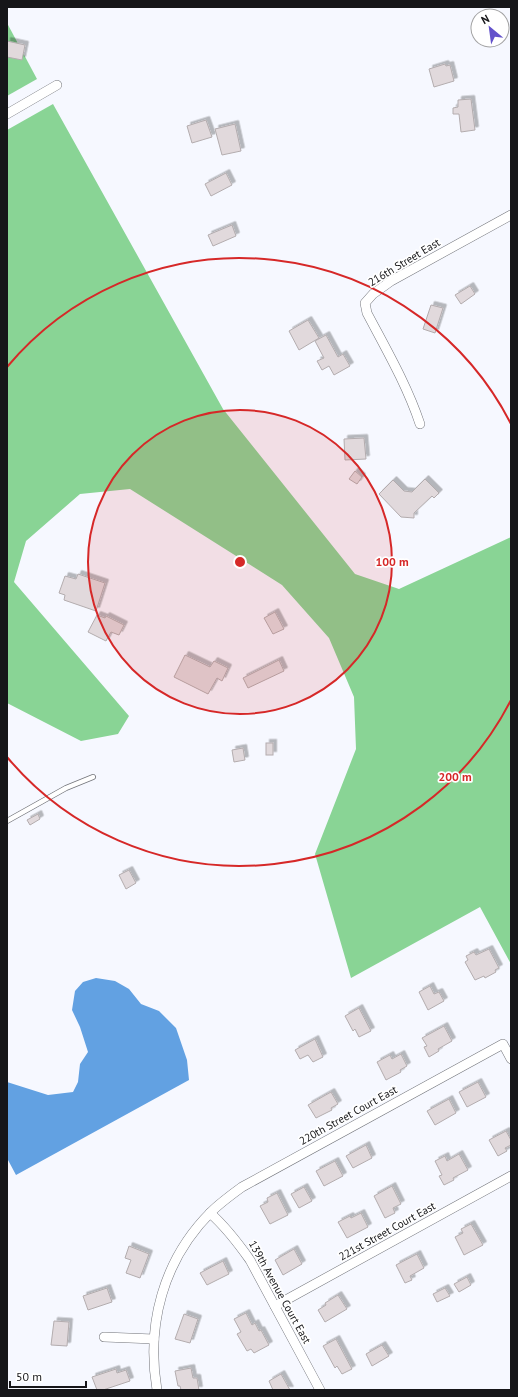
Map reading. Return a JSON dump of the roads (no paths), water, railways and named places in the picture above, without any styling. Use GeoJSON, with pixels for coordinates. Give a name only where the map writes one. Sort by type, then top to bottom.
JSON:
{"type":"FeatureCollection","features":[{"type":"Feature","properties":{"kind":"street"},"geometry":{"type":"LineString","coordinates":[[7,114],[57,85]]}},
{"type":"Feature","properties":{"kind":"street","name":"216th Street East"},"geometry":{"type":"LineString","coordinates":[[420,424],[414,406],[399,374],[367,313],[365,303],[373,294],[391,281],[511,215]]}},
{"type":"Feature","properties":{"kind":"street","name":"220th Street Court East"},"geometry":{"type":"LineString","coordinates":[[157,1390],[154,1373],[154,1339],[157,1311],[163,1290],[171,1269],[183,1247],[210,1213],[242,1187],[503,1044],[511,1059]]}},
{"type":"Feature","properties":{"kind":"street","name":"221st Street Court East"},"geometry":{"type":"LineString","coordinates":[[275,1306],[511,1176]]}},
{"type":"Feature","properties":{"kind":"street","name":"139th Avenue Court East"},"geometry":{"type":"LineString","coordinates":[[210,1213],[238,1242],[250,1260],[320,1390]]}},
{"type":"Feature","properties":{"kind":"street"},"geometry":{"type":"LineString","coordinates":[[104,1337],[154,1339]]}},
{"type":"Feature","properties":{"kind":"lane"},"geometry":{"type":"LineString","coordinates":[[7,821],[66,788],[93,777]]}},
{"type":"Feature","properties":{"kind":"water"},"geometry":{"type":"Polygon","coordinates":[[[96,978],[115,981],[129,989],[141,1004],[159,1011],[176,1028],[187,1060],[189,1080],[16,1175],[8,1160],[7,1082],[48,1095],[73,1092],[78,1082],[80,1064],[88,1052],[80,1027],[72,1010],[75,991],[83,982],[96,978]]]}}]}
